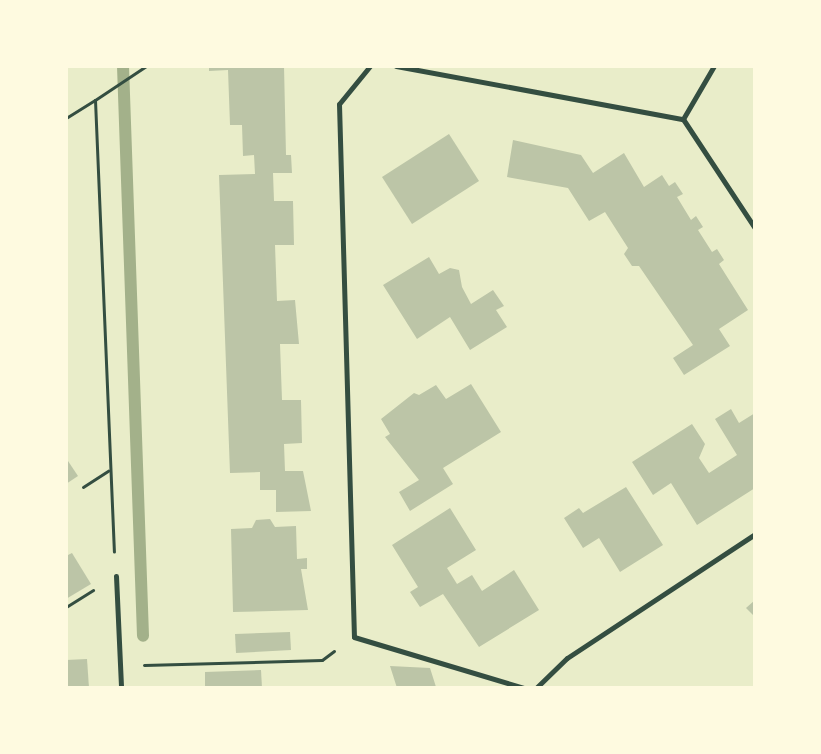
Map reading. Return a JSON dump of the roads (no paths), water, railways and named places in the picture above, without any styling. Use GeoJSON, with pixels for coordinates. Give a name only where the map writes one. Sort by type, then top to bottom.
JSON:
{"type":"FeatureCollection","features":[{"type":"Feature","properties":{"kind":"street"},"geometry":{"type":"LineString","coordinates":[[370,66],[339,104],[354,637],[524,688]]}},
{"type":"Feature","properties":{"kind":"street"},"geometry":{"type":"LineString","coordinates":[[396,66],[683,119],[755,228]]}},
{"type":"Feature","properties":{"kind":"street"},"geometry":{"type":"LineString","coordinates":[[683,119],[714,66]]}},
{"type":"Feature","properties":{"kind":"street"},"geometry":{"type":"LineString","coordinates":[[536,688],[567,658],[755,534]]}},
{"type":"Feature","properties":{"kind":"street"},"geometry":{"type":"LineString","coordinates":[[116,576],[121,688]]}},
{"type":"Feature","properties":{"kind":"waterway"},"geometry":{"type":"LineString","coordinates":[[123,66],[143,636]]}}]}
